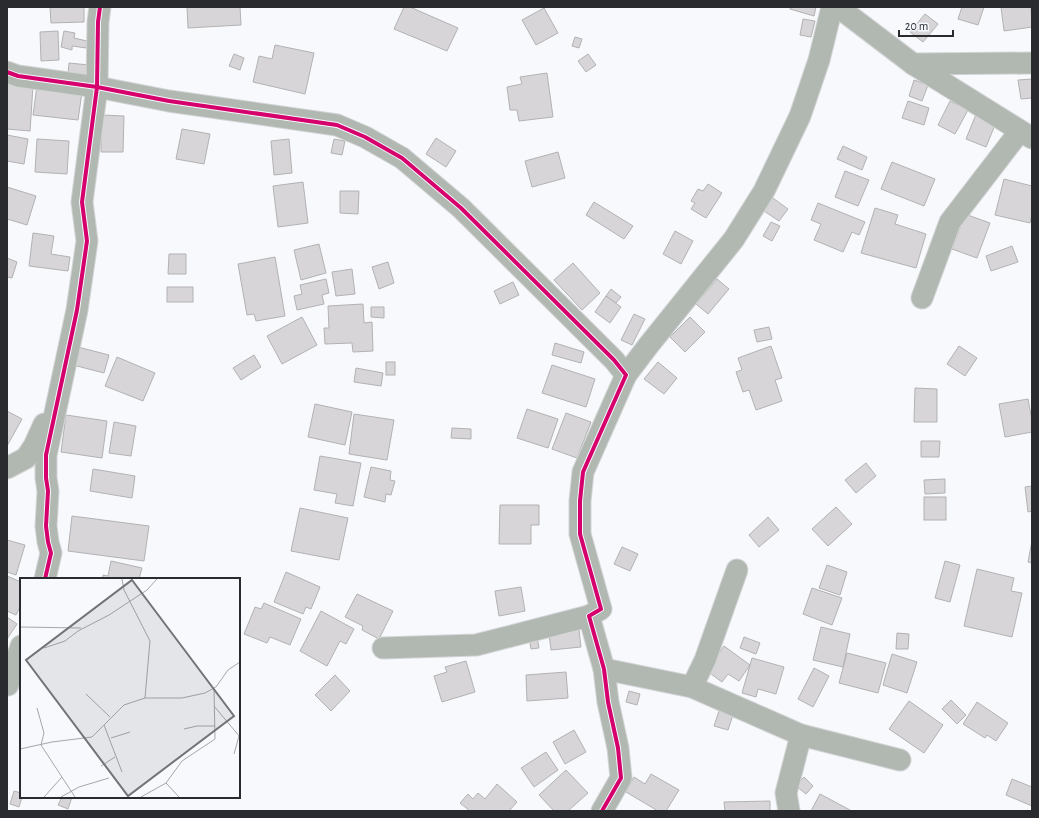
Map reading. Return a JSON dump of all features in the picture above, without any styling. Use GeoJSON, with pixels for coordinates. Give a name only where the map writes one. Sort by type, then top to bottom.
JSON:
{"type":"FeatureCollection","features":[{"type":"Feature","properties":{"kind":"street"},"geometry":{"type":"LineString","coordinates":[[45,578],[51,553],[46,526],[48,496],[46,455],[77,310],[87,241],[82,202],[97,87],[98,22],[100,7]]}},
{"type":"Feature","properties":{"kind":"street"},"geometry":{"type":"LineString","coordinates":[[383,648],[476,645],[589,616],[601,609],[580,534],[580,501],[583,472],[626,375],[734,239],[764,191],[800,116],[818,60],[832,7]]}},
{"type":"Feature","properties":{"kind":"street"},"geometry":{"type":"LineString","coordinates":[[838,7],[913,64],[1026,134],[950,222],[922,298]]}},
{"type":"Feature","properties":{"kind":"street"},"geometry":{"type":"LineString","coordinates":[[913,64],[1032,63]]}},
{"type":"Feature","properties":{"kind":"street"},"geometry":{"type":"LineString","coordinates":[[7,72],[18,76],[97,87],[169,101],[338,125],[365,137],[402,158],[461,208],[614,360],[626,375]]}},
{"type":"Feature","properties":{"kind":"street"},"geometry":{"type":"LineString","coordinates":[[7,468],[26,458],[34,446],[64,376]]}},
{"type":"Feature","properties":{"kind":"street"},"geometry":{"type":"LineString","coordinates":[[692,687],[705,660],[737,570]]}},
{"type":"Feature","properties":{"kind":"street"},"geometry":{"type":"LineString","coordinates":[[589,616],[604,669],[608,702],[618,748],[621,778],[602,811]]}},
{"type":"Feature","properties":{"kind":"street"},"geometry":{"type":"LineString","coordinates":[[8,685],[20,649]]}},
{"type":"Feature","properties":{"kind":"street"},"geometry":{"type":"LineString","coordinates":[[604,669],[692,687],[801,735],[900,760]]}},
{"type":"Feature","properties":{"kind":"street"},"geometry":{"type":"LineString","coordinates":[[789,811],[786,793],[801,735]]}},
{"type":"Feature","properties":{"kind":"building"},"geometry":{"type":"Polygon","coordinates":[[[50,7],[84,7],[84,22],[51,23],[50,7]]]}},
{"type":"Feature","properties":{"kind":"building"},"geometry":{"type":"Polygon","coordinates":[[[187,7],[240,7],[241,25],[188,28],[187,7]]]}},
{"type":"Feature","properties":{"kind":"building"},"geometry":{"type":"Polygon","coordinates":[[[404,7],[410,7],[458,28],[447,51],[394,29],[404,7]]]}},
{"type":"Feature","properties":{"kind":"building"},"geometry":{"type":"Polygon","coordinates":[[[790,7],[816,7],[814,16],[790,9],[790,7]]]}},
{"type":"Feature","properties":{"kind":"building"},"geometry":{"type":"Polygon","coordinates":[[[962,7],[984,7],[978,25],[958,19],[962,7]]]}},
{"type":"Feature","properties":{"kind":"building"},"geometry":{"type":"Polygon","coordinates":[[[1001,7],[1031,7],[1032,27],[1004,31],[1001,7]]]}},
{"type":"Feature","properties":{"kind":"building"},"geometry":{"type":"Polygon","coordinates":[[[544,8],[558,33],[536,45],[522,20],[544,8]]]}},
{"type":"Feature","properties":{"kind":"building"},"geometry":{"type":"Polygon","coordinates":[[[925,14],[938,24],[923,42],[910,32],[925,14]]]}},
{"type":"Feature","properties":{"kind":"building"},"geometry":{"type":"Polygon","coordinates":[[[803,19],[815,21],[811,37],[800,35],[803,19]]]}},
{"type":"Feature","properties":{"kind":"building"},"geometry":{"type":"Polygon","coordinates":[[[58,31],[59,60],[41,61],[40,32],[58,31]]]}},
{"type":"Feature","properties":{"kind":"building"},"geometry":{"type":"Polygon","coordinates":[[[64,31],[75,33],[74,38],[87,41],[86,48],[72,46],[72,50],[61,47],[64,31]]]}},
{"type":"Feature","properties":{"kind":"building"},"geometry":{"type":"Polygon","coordinates":[[[575,37],[582,39],[579,48],[572,46],[575,37]]]}},
{"type":"Feature","properties":{"kind":"building"},"geometry":{"type":"Polygon","coordinates":[[[275,45],[314,53],[305,94],[253,82],[259,56],[272,59],[275,45]]]}},
{"type":"Feature","properties":{"kind":"building"},"geometry":{"type":"Polygon","coordinates":[[[234,54],[244,58],[240,70],[229,66],[234,54]]]}},
{"type":"Feature","properties":{"kind":"building"},"geometry":{"type":"Polygon","coordinates":[[[588,54],[596,65],[586,72],[578,61],[588,54]]]}},
{"type":"Feature","properties":{"kind":"building"},"geometry":{"type":"Polygon","coordinates":[[[69,63],[89,65],[87,75],[68,74],[69,63]]]}},
{"type":"Feature","properties":{"kind":"building"},"geometry":{"type":"Polygon","coordinates":[[[547,73],[553,117],[519,121],[517,110],[510,110],[507,87],[522,84],[520,77],[547,73]]]}},
{"type":"Feature","properties":{"kind":"building"},"geometry":{"type":"Polygon","coordinates":[[[1032,79],[1032,98],[1021,99],[1018,80],[1032,79]]]}},
{"type":"Feature","properties":{"kind":"building"},"geometry":{"type":"Polygon","coordinates":[[[914,80],[928,85],[922,101],[909,96],[914,80]]]}},
{"type":"Feature","properties":{"kind":"building"},"geometry":{"type":"Polygon","coordinates":[[[7,84],[33,86],[30,131],[7,129],[7,84]]]}},
{"type":"Feature","properties":{"kind":"building"},"geometry":{"type":"Polygon","coordinates":[[[37,86],[82,92],[78,120],[33,115],[37,86]]]}},
{"type":"Feature","properties":{"kind":"building"},"geometry":{"type":"Polygon","coordinates":[[[908,101],[929,108],[924,125],[902,118],[908,101]]]}},
{"type":"Feature","properties":{"kind":"building"},"geometry":{"type":"Polygon","coordinates":[[[950,101],[968,110],[955,134],[938,125],[950,101]]]}},
{"type":"Feature","properties":{"kind":"building"},"geometry":{"type":"Polygon","coordinates":[[[977,112],[997,120],[986,147],[966,139],[977,112]]]}},
{"type":"Feature","properties":{"kind":"building"},"geometry":{"type":"Polygon","coordinates":[[[102,115],[124,116],[123,152],[101,152],[102,115]]]}},
{"type":"Feature","properties":{"kind":"building"},"geometry":{"type":"Polygon","coordinates":[[[182,129],[210,134],[204,164],[176,159],[182,129]]]}},
{"type":"Feature","properties":{"kind":"building"},"geometry":{"type":"Polygon","coordinates":[[[7,135],[28,139],[24,164],[7,161],[7,135]]]}},
{"type":"Feature","properties":{"kind":"building"},"geometry":{"type":"Polygon","coordinates":[[[436,138],[456,151],[446,167],[426,154],[436,138]]]}},
{"type":"Feature","properties":{"kind":"building"},"geometry":{"type":"Polygon","coordinates":[[[37,139],[69,141],[67,174],[35,172],[37,139]]]}},
{"type":"Feature","properties":{"kind":"building"},"geometry":{"type":"Polygon","coordinates":[[[289,139],[292,173],[274,175],[271,141],[289,139]]]}},
{"type":"Feature","properties":{"kind":"building"},"geometry":{"type":"Polygon","coordinates":[[[334,139],[345,141],[342,155],[331,153],[334,139]]]}},
{"type":"Feature","properties":{"kind":"building"},"geometry":{"type":"Polygon","coordinates":[[[843,146],[867,157],[862,170],[837,159],[843,146]]]}},
{"type":"Feature","properties":{"kind":"building"},"geometry":{"type":"Polygon","coordinates":[[[558,152],[565,178],[532,187],[525,161],[558,152]]]}},
{"type":"Feature","properties":{"kind":"building"},"geometry":{"type":"Polygon","coordinates":[[[892,162],[935,179],[924,206],[881,189],[892,162]]]}},
{"type":"Feature","properties":{"kind":"building"},"geometry":{"type":"Polygon","coordinates":[[[845,171],[869,180],[858,206],[835,197],[845,171]]]}},
{"type":"Feature","properties":{"kind":"building"},"geometry":{"type":"Polygon","coordinates":[[[1004,179],[1032,186],[1032,214],[1030,223],[995,215],[1004,179]]]}},
{"type":"Feature","properties":{"kind":"building"},"geometry":{"type":"Polygon","coordinates":[[[303,182],[308,223],[278,227],[273,186],[303,182]]]}},
{"type":"Feature","properties":{"kind":"building"},"geometry":{"type":"Polygon","coordinates":[[[708,184],[722,193],[706,218],[691,209],[695,203],[691,201],[698,189],[703,191],[708,184]]]}},
{"type":"Feature","properties":{"kind":"building"},"geometry":{"type":"Polygon","coordinates":[[[7,187],[36,196],[27,225],[7,219],[7,187]]]}},
{"type":"Feature","properties":{"kind":"building"},"geometry":{"type":"Polygon","coordinates":[[[340,191],[359,191],[358,214],[340,213],[340,191]]]}},
{"type":"Feature","properties":{"kind":"building"},"geometry":{"type":"Polygon","coordinates":[[[770,196],[788,209],[779,221],[761,209],[770,196]]]}},
{"type":"Feature","properties":{"kind":"building"},"geometry":{"type":"Polygon","coordinates":[[[594,202],[633,226],[624,239],[586,215],[594,202]]]}},
{"type":"Feature","properties":{"kind":"building"},"geometry":{"type":"Polygon","coordinates":[[[818,203],[865,222],[859,235],[852,232],[843,252],[814,240],[821,224],[811,220],[818,203]]]}},
{"type":"Feature","properties":{"kind":"building"},"geometry":{"type":"Polygon","coordinates":[[[875,208],[898,215],[895,224],[926,234],[916,268],[861,253],[875,208]]]}},
{"type":"Feature","properties":{"kind":"building"},"geometry":{"type":"Polygon","coordinates":[[[965,214],[990,223],[977,258],[952,249],[965,214]]]}},
{"type":"Feature","properties":{"kind":"building"},"geometry":{"type":"Polygon","coordinates":[[[771,222],[780,226],[772,241],[763,236],[771,222]]]}},
{"type":"Feature","properties":{"kind":"building"},"geometry":{"type":"Polygon","coordinates":[[[675,231],[693,241],[681,264],[663,254],[675,231]]]}},
{"type":"Feature","properties":{"kind":"building"},"geometry":{"type":"Polygon","coordinates":[[[33,233],[54,236],[51,254],[70,257],[68,271],[29,266],[33,233]]]}},
{"type":"Feature","properties":{"kind":"building"},"geometry":{"type":"Polygon","coordinates":[[[319,244],[326,273],[301,280],[294,250],[319,244]]]}},
{"type":"Feature","properties":{"kind":"building"},"geometry":{"type":"Polygon","coordinates":[[[1012,246],[1018,262],[991,271],[986,256],[1012,246]]]}},
{"type":"Feature","properties":{"kind":"building"},"geometry":{"type":"Polygon","coordinates":[[[169,254],[186,254],[186,274],[168,274],[169,254]]]}},
{"type":"Feature","properties":{"kind":"building"},"geometry":{"type":"Polygon","coordinates":[[[275,257],[285,316],[256,321],[254,314],[247,315],[238,264],[275,257]]]}},
{"type":"Feature","properties":{"kind":"building"},"geometry":{"type":"Polygon","coordinates":[[[7,258],[17,262],[12,278],[7,277],[7,258]]]}},
{"type":"Feature","properties":{"kind":"building"},"geometry":{"type":"Polygon","coordinates":[[[388,262],[394,283],[379,289],[372,267],[388,262]]]}},
{"type":"Feature","properties":{"kind":"building"},"geometry":{"type":"Polygon","coordinates":[[[573,263],[600,293],[582,310],[554,280],[573,263]]]}},
{"type":"Feature","properties":{"kind":"building"},"geometry":{"type":"Polygon","coordinates":[[[352,269],[355,294],[336,296],[332,272],[352,269]]]}},
{"type":"Feature","properties":{"kind":"building"},"geometry":{"type":"Polygon","coordinates":[[[326,279],[329,293],[322,295],[324,304],[297,310],[294,296],[302,294],[300,285],[326,279]]]}},
{"type":"Feature","properties":{"kind":"building"},"geometry":{"type":"Polygon","coordinates":[[[717,279],[729,289],[708,314],[696,304],[717,279]]]}},
{"type":"Feature","properties":{"kind":"building"},"geometry":{"type":"Polygon","coordinates":[[[513,282],[519,295],[500,304],[494,291],[513,282]]]}},
{"type":"Feature","properties":{"kind":"building"},"geometry":{"type":"Polygon","coordinates":[[[167,287],[193,287],[193,302],[167,302],[167,287]]]}},
{"type":"Feature","properties":{"kind":"building"},"geometry":{"type":"Polygon","coordinates":[[[611,289],[621,297],[616,303],[606,296],[611,289]]]}},
{"type":"Feature","properties":{"kind":"building"},"geometry":{"type":"Polygon","coordinates":[[[606,296],[621,307],[610,323],[595,312],[606,296]]]}},
{"type":"Feature","properties":{"kind":"building"},"geometry":{"type":"Polygon","coordinates":[[[363,304],[364,323],[372,322],[373,351],[353,352],[352,343],[325,344],[324,328],[329,328],[328,306],[363,304]]]}},
{"type":"Feature","properties":{"kind":"building"},"geometry":{"type":"Polygon","coordinates":[[[371,307],[384,307],[384,318],[371,317],[371,307]]]}},
{"type":"Feature","properties":{"kind":"building"},"geometry":{"type":"Polygon","coordinates":[[[634,314],[645,319],[632,345],[621,340],[634,314]]]}},
{"type":"Feature","properties":{"kind":"building"},"geometry":{"type":"Polygon","coordinates":[[[302,317],[317,345],[282,364],[267,336],[302,317]]]}},
{"type":"Feature","properties":{"kind":"building"},"geometry":{"type":"Polygon","coordinates":[[[690,317],[705,332],[685,352],[670,337],[690,317]]]}},
{"type":"Feature","properties":{"kind":"building"},"geometry":{"type":"Polygon","coordinates":[[[769,327],[772,339],[757,342],[754,330],[769,327]]]}},
{"type":"Feature","properties":{"kind":"building"},"geometry":{"type":"Polygon","coordinates":[[[555,343],[584,352],[581,363],[552,355],[555,343]]]}},
{"type":"Feature","properties":{"kind":"building"},"geometry":{"type":"Polygon","coordinates":[[[771,346],[782,378],[775,380],[782,401],[756,410],[749,390],[743,392],[736,372],[742,370],[738,358],[771,346]]]}},
{"type":"Feature","properties":{"kind":"building"},"geometry":{"type":"Polygon","coordinates":[[[959,346],[977,358],[965,376],[947,364],[959,346]]]}},
{"type":"Feature","properties":{"kind":"building"},"geometry":{"type":"Polygon","coordinates":[[[78,347],[109,355],[104,373],[73,365],[78,347]]]}},
{"type":"Feature","properties":{"kind":"building"},"geometry":{"type":"Polygon","coordinates":[[[254,355],[261,367],[241,380],[233,368],[254,355]]]}},
{"type":"Feature","properties":{"kind":"building"},"geometry":{"type":"Polygon","coordinates":[[[117,357],[155,373],[143,401],[105,386],[117,357]]]}},
{"type":"Feature","properties":{"kind":"building"},"geometry":{"type":"Polygon","coordinates":[[[386,362],[395,362],[395,375],[386,375],[386,362]]]}},
{"type":"Feature","properties":{"kind":"building"},"geometry":{"type":"Polygon","coordinates":[[[658,362],[677,378],[664,394],[644,379],[658,362]]]}},
{"type":"Feature","properties":{"kind":"building"},"geometry":{"type":"Polygon","coordinates":[[[552,365],[595,379],[586,407],[542,393],[552,365]]]}},
{"type":"Feature","properties":{"kind":"building"},"geometry":{"type":"Polygon","coordinates":[[[356,368],[383,373],[381,386],[354,382],[356,368]]]}},
{"type":"Feature","properties":{"kind":"building"},"geometry":{"type":"Polygon","coordinates":[[[915,388],[937,389],[937,422],[914,422],[915,388]]]}},
{"type":"Feature","properties":{"kind":"building"},"geometry":{"type":"Polygon","coordinates":[[[1028,399],[1032,420],[1032,432],[1005,437],[999,404],[1028,399]]]}},
{"type":"Feature","properties":{"kind":"building"},"geometry":{"type":"Polygon","coordinates":[[[315,404],[352,412],[345,445],[308,437],[315,404]]]}},
{"type":"Feature","properties":{"kind":"building"},"geometry":{"type":"Polygon","coordinates":[[[527,409],[558,419],[548,448],[517,438],[527,409]]]}},
{"type":"Feature","properties":{"kind":"building"},"geometry":{"type":"Polygon","coordinates":[[[7,411],[22,419],[7,446],[7,411]]]}},
{"type":"Feature","properties":{"kind":"building"},"geometry":{"type":"Polygon","coordinates":[[[566,413],[591,422],[577,458],[552,449],[566,413]]]}},
{"type":"Feature","properties":{"kind":"building"},"geometry":{"type":"Polygon","coordinates":[[[354,414],[394,420],[387,460],[349,454],[354,414]]]}},
{"type":"Feature","properties":{"kind":"building"},"geometry":{"type":"Polygon","coordinates":[[[66,415],[107,421],[102,458],[61,452],[66,415]]]}},
{"type":"Feature","properties":{"kind":"building"},"geometry":{"type":"Polygon","coordinates":[[[114,422],[136,426],[131,456],[109,453],[114,422]]]}},
{"type":"Feature","properties":{"kind":"building"},"geometry":{"type":"Polygon","coordinates":[[[452,428],[471,429],[471,439],[451,438],[452,428]]]}},
{"type":"Feature","properties":{"kind":"building"},"geometry":{"type":"Polygon","coordinates":[[[921,441],[940,441],[939,457],[921,457],[921,441]]]}},
{"type":"Feature","properties":{"kind":"building"},"geometry":{"type":"Polygon","coordinates":[[[320,456],[361,463],[353,506],[335,503],[337,494],[314,490],[320,456]]]}},
{"type":"Feature","properties":{"kind":"building"},"geometry":{"type":"Polygon","coordinates":[[[866,463],[876,476],[856,493],[845,480],[866,463]]]}},
{"type":"Feature","properties":{"kind":"building"},"geometry":{"type":"Polygon","coordinates":[[[371,467],[391,471],[390,480],[395,481],[391,495],[386,494],[385,502],[364,497],[371,467]]]}},
{"type":"Feature","properties":{"kind":"building"},"geometry":{"type":"Polygon","coordinates":[[[93,469],[135,476],[132,498],[90,491],[93,469]]]}},
{"type":"Feature","properties":{"kind":"building"},"geometry":{"type":"Polygon","coordinates":[[[945,479],[945,493],[925,494],[924,480],[945,479]]]}},
{"type":"Feature","properties":{"kind":"building"},"geometry":{"type":"Polygon","coordinates":[[[1032,486],[1032,511],[1028,512],[1025,487],[1032,486]]]}},
{"type":"Feature","properties":{"kind":"building"},"geometry":{"type":"Polygon","coordinates":[[[924,497],[946,497],[946,520],[924,520],[924,497]]]}},
{"type":"Feature","properties":{"kind":"building"},"geometry":{"type":"Polygon","coordinates":[[[500,505],[539,505],[539,525],[531,525],[531,544],[499,544],[500,505]]]}},
{"type":"Feature","properties":{"kind":"building"},"geometry":{"type":"Polygon","coordinates":[[[836,507],[852,524],[828,546],[812,529],[836,507]]]}},
{"type":"Feature","properties":{"kind":"building"},"geometry":{"type":"Polygon","coordinates":[[[300,508],[348,518],[339,560],[291,551],[300,508]]]}},
{"type":"Feature","properties":{"kind":"building"},"geometry":{"type":"Polygon","coordinates":[[[72,516],[149,526],[144,561],[68,551],[72,516]]]}},
{"type":"Feature","properties":{"kind":"building"},"geometry":{"type":"Polygon","coordinates":[[[768,517],[779,530],[759,547],[749,535],[768,517]]]}},
{"type":"Feature","properties":{"kind":"building"},"geometry":{"type":"Polygon","coordinates":[[[7,540],[25,545],[16,575],[7,572],[7,540]]]}},
{"type":"Feature","properties":{"kind":"building"},"geometry":{"type":"Polygon","coordinates":[[[1032,541],[1032,563],[1028,562],[1032,541]]]}},
{"type":"Feature","properties":{"kind":"building"},"geometry":{"type":"Polygon","coordinates":[[[622,547],[638,554],[630,571],[614,564],[622,547]]]}},
{"type":"Feature","properties":{"kind":"building"},"geometry":{"type":"Polygon","coordinates":[[[111,561],[142,568],[139,578],[102,578],[103,575],[108,576],[111,561]]]}},
{"type":"Feature","properties":{"kind":"building"},"geometry":{"type":"Polygon","coordinates":[[[945,561],[960,565],[950,602],[935,598],[945,561]]]}},
{"type":"Feature","properties":{"kind":"building"},"geometry":{"type":"Polygon","coordinates":[[[827,565],[847,572],[840,595],[819,588],[827,565]]]}},
{"type":"Feature","properties":{"kind":"building"},"geometry":{"type":"Polygon","coordinates":[[[977,569],[1014,578],[1011,591],[1022,593],[1012,637],[964,626],[977,569]]]}},
{"type":"Feature","properties":{"kind":"building"},"geometry":{"type":"Polygon","coordinates":[[[286,572],[320,587],[311,609],[306,607],[303,614],[274,602],[286,572]]]}},
{"type":"Feature","properties":{"kind":"building"},"geometry":{"type":"Polygon","coordinates":[[[7,576],[20,582],[20,607],[16,615],[7,611],[7,576]]]}},
{"type":"Feature","properties":{"kind":"building"},"geometry":{"type":"Polygon","coordinates":[[[521,587],[525,611],[499,616],[495,591],[521,587]]]}},
{"type":"Feature","properties":{"kind":"building"},"geometry":{"type":"Polygon","coordinates":[[[812,588],[842,598],[832,625],[803,614],[812,588]]]}},
{"type":"Feature","properties":{"kind":"building"},"geometry":{"type":"Polygon","coordinates":[[[357,594],[393,611],[379,639],[362,630],[363,626],[345,617],[357,594]]]}},
{"type":"Feature","properties":{"kind":"building"},"geometry":{"type":"Polygon","coordinates":[[[264,603],[301,619],[290,645],[270,637],[267,643],[244,634],[255,607],[261,609],[264,603]]]}},
{"type":"Feature","properties":{"kind":"building"},"geometry":{"type":"Polygon","coordinates":[[[321,611],[354,629],[346,644],[340,641],[327,666],[300,651],[321,611]]]}},
{"type":"Feature","properties":{"kind":"building"},"geometry":{"type":"Polygon","coordinates":[[[7,617],[17,624],[7,639],[7,617]]]}},
{"type":"Feature","properties":{"kind":"building"},"geometry":{"type":"Polygon","coordinates":[[[821,627],[850,634],[843,667],[813,660],[821,627]]]}},
{"type":"Feature","properties":{"kind":"building"},"geometry":{"type":"Polygon","coordinates":[[[579,630],[581,647],[551,650],[549,634],[579,630]]]}},
{"type":"Feature","properties":{"kind":"building"},"geometry":{"type":"Polygon","coordinates":[[[897,633],[909,634],[908,649],[896,649],[897,633]]]}},
{"type":"Feature","properties":{"kind":"building"},"geometry":{"type":"Polygon","coordinates":[[[537,636],[539,648],[531,649],[529,638],[537,636]]]}},
{"type":"Feature","properties":{"kind":"building"},"geometry":{"type":"Polygon","coordinates":[[[744,637],[760,643],[756,654],[740,648],[744,637]]]}},
{"type":"Feature","properties":{"kind":"building"},"geometry":{"type":"Polygon","coordinates":[[[724,646],[750,665],[739,681],[728,674],[722,682],[707,671],[724,646]]]}},
{"type":"Feature","properties":{"kind":"building"},"geometry":{"type":"Polygon","coordinates":[[[847,653],[886,663],[878,693],[839,683],[847,653]]]}},
{"type":"Feature","properties":{"kind":"building"},"geometry":{"type":"Polygon","coordinates":[[[892,654],[917,662],[907,693],[883,685],[892,654]]]}},
{"type":"Feature","properties":{"kind":"building"},"geometry":{"type":"Polygon","coordinates":[[[752,658],[784,667],[776,694],[758,689],[756,697],[742,693],[752,658]]]}},
{"type":"Feature","properties":{"kind":"building"},"geometry":{"type":"Polygon","coordinates":[[[466,661],[475,692],[442,702],[434,676],[447,672],[445,667],[466,661]]]}},
{"type":"Feature","properties":{"kind":"building"},"geometry":{"type":"Polygon","coordinates":[[[814,668],[829,676],[813,707],[798,699],[814,668]]]}},
{"type":"Feature","properties":{"kind":"building"},"geometry":{"type":"Polygon","coordinates":[[[566,672],[568,698],[527,701],[526,675],[566,672]]]}},
{"type":"Feature","properties":{"kind":"building"},"geometry":{"type":"Polygon","coordinates":[[[335,675],[350,691],[331,711],[315,695],[335,675]]]}},
{"type":"Feature","properties":{"kind":"building"},"geometry":{"type":"Polygon","coordinates":[[[629,691],[640,694],[637,705],[626,702],[629,691]]]}},
{"type":"Feature","properties":{"kind":"building"},"geometry":{"type":"Polygon","coordinates":[[[951,700],[966,715],[957,724],[942,709],[951,700]]]}},
{"type":"Feature","properties":{"kind":"building"},"geometry":{"type":"Polygon","coordinates":[[[909,701],[943,725],[924,753],[889,729],[909,701]]]}},
{"type":"Feature","properties":{"kind":"building"},"geometry":{"type":"Polygon","coordinates":[[[977,702],[1008,723],[996,741],[987,735],[985,738],[963,724],[977,702]]]}},
{"type":"Feature","properties":{"kind":"building"},"geometry":{"type":"Polygon","coordinates":[[[720,708],[734,712],[728,730],[714,726],[720,708]]]}},
{"type":"Feature","properties":{"kind":"building"},"geometry":{"type":"Polygon","coordinates":[[[574,730],[586,752],[565,764],[553,742],[574,730]]]}},
{"type":"Feature","properties":{"kind":"building"},"geometry":{"type":"Polygon","coordinates":[[[546,752],[558,770],[534,787],[521,768],[546,752]]]}},
{"type":"Feature","properties":{"kind":"building"},"geometry":{"type":"Polygon","coordinates":[[[566,770],[588,793],[568,811],[554,811],[539,795],[566,770]]]}},
{"type":"Feature","properties":{"kind":"building"},"geometry":{"type":"Polygon","coordinates":[[[651,774],[679,790],[666,811],[658,811],[626,792],[634,777],[645,784],[651,774]]]}},
{"type":"Feature","properties":{"kind":"building"},"geometry":{"type":"Polygon","coordinates":[[[804,777],[813,786],[806,794],[796,786],[804,777]]]}},
{"type":"Feature","properties":{"kind":"building"},"geometry":{"type":"Polygon","coordinates":[[[1012,779],[1032,787],[1032,806],[1006,795],[1012,779]]]}},
{"type":"Feature","properties":{"kind":"building"},"geometry":{"type":"Polygon","coordinates":[[[497,784],[517,802],[509,811],[470,811],[460,803],[468,794],[473,799],[478,793],[485,799],[497,784]]]}},
{"type":"Feature","properties":{"kind":"building"},"geometry":{"type":"Polygon","coordinates":[[[14,791],[20,793],[20,798],[22,798],[19,807],[10,804],[14,791]]]}},
{"type":"Feature","properties":{"kind":"building"},"geometry":{"type":"Polygon","coordinates":[[[820,794],[850,810],[811,811],[820,794]]]}},
{"type":"Feature","properties":{"kind":"building"},"geometry":{"type":"Polygon","coordinates":[[[62,798],[72,798],[68,809],[58,805],[62,798]]]}},
{"type":"Feature","properties":{"kind":"building"},"geometry":{"type":"Polygon","coordinates":[[[770,801],[770,811],[725,811],[724,802],[770,801]]]}},
{"type":"Feature","properties":{"kind":"cycle path"},"geometry":{"type":"LineString","coordinates":[[45,578],[51,553],[46,526],[48,491],[46,478],[46,455],[77,310],[87,241],[82,202],[97,87],[98,22],[100,7]]}},
{"type":"Feature","properties":{"kind":"cycle path"},"geometry":{"type":"LineString","coordinates":[[7,72],[18,76],[97,87],[169,101],[337,125],[365,137],[402,158],[461,208],[614,360],[626,375],[583,472],[580,501],[580,534],[601,609],[589,616],[604,669],[608,702],[618,748],[621,778],[602,811]]}}]}
